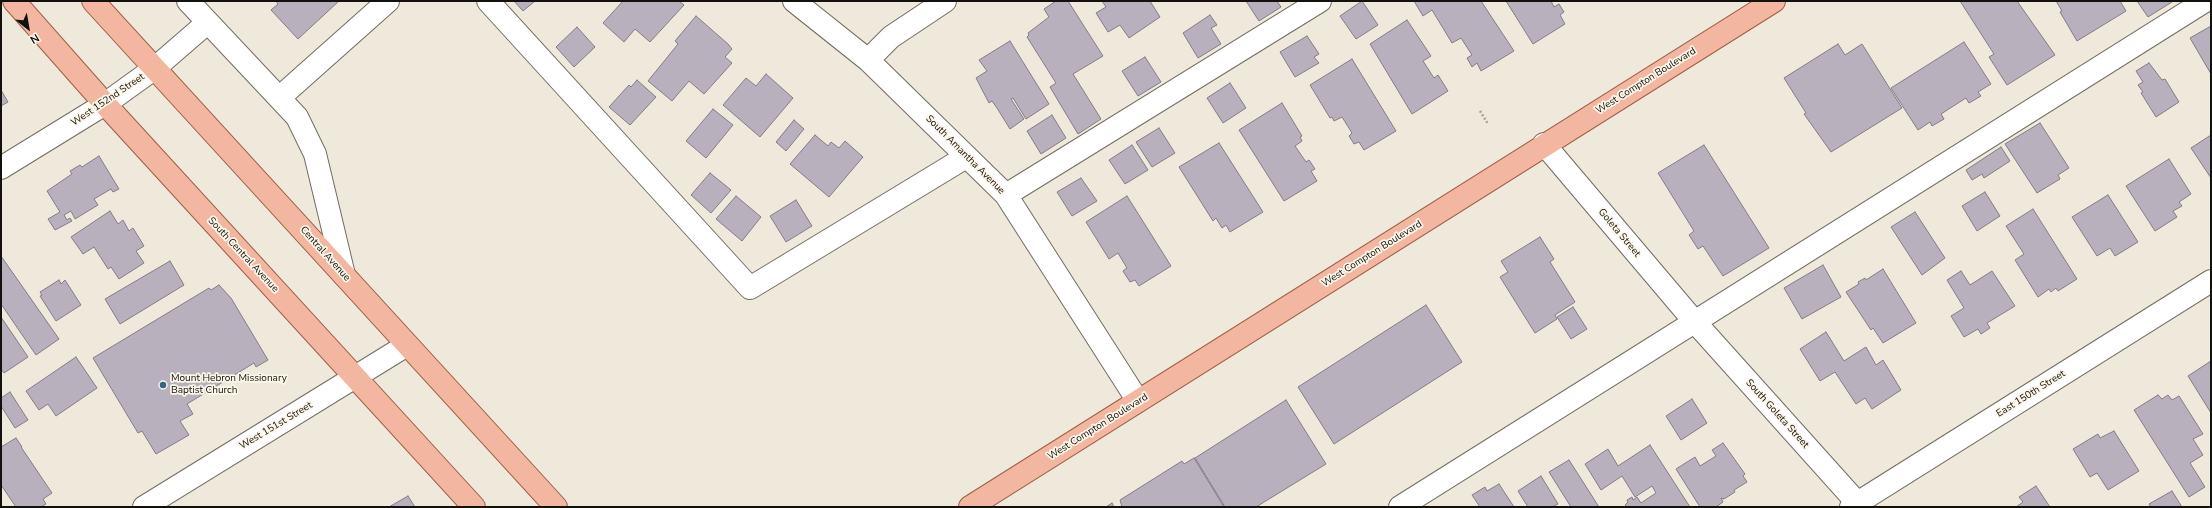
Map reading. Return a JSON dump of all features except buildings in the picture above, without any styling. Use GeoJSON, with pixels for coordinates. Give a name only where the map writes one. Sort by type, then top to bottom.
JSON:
{"type":"FeatureCollection","features":[{"type":"Feature","properties":{"kind":"main road","name":"South Central Avenue"},"geometry":{"type":"LineString","coordinates":[[14,1],[105,104],[474,507]]}},
{"type":"Feature","properties":{"kind":"main road","name":"Central Avenue"},"geometry":{"type":"LineString","coordinates":[[93,1],[556,507]]}},
{"type":"Feature","properties":{"kind":"main road","name":"West Compton Boulevard"},"geometry":{"type":"LineString","coordinates":[[978,505],[1544,144],[1774,1]]}},
{"type":"Feature","properties":{"kind":"street"},"geometry":{"type":"LineString","coordinates":[[188,1],[296,117],[315,154],[344,275]]}},
{"type":"Feature","properties":{"kind":"street"},"geometry":{"type":"LineString","coordinates":[[279,98],[388,1]]}},
{"type":"Feature","properties":{"kind":"street"},"geometry":{"type":"LineString","coordinates":[[488,1],[750,288],[966,157]]}},
{"type":"Feature","properties":{"kind":"street","name":"South Amantha Avenue"},"geometry":{"type":"LineString","coordinates":[[794,1],[868,60],[1006,195],[1138,402]]}},
{"type":"Feature","properties":{"kind":"street"},"geometry":{"type":"LineString","coordinates":[[868,60],[891,37],[945,1]]}},
{"type":"Feature","properties":{"kind":"street"},"geometry":{"type":"LineString","coordinates":[[1006,195],[1320,1]]}},
{"type":"Feature","properties":{"kind":"street"},"geometry":{"type":"LineString","coordinates":[[1400,507],[2205,1]]}},
{"type":"Feature","properties":{"kind":"street","name":"West 152nd Street"},"geometry":{"type":"LineString","coordinates":[[1,168],[105,104],[155,68],[207,22]]}},
{"type":"Feature","properties":{"kind":"street","name":"Goleta Street"},"geometry":{"type":"LineString","coordinates":[[1544,144],[1694,321]]}},
{"type":"Feature","properties":{"kind":"street","name":"East 150th Street"},"geometry":{"type":"LineString","coordinates":[[1856,506],[2211,281]]}},
{"type":"Feature","properties":{"kind":"street","name":"South Goleta Street"},"geometry":{"type":"LineString","coordinates":[[1694,321],[1856,506]]}},
{"type":"Feature","properties":{"kind":"street","name":"West 151st Street"},"geometry":{"type":"LineString","coordinates":[[144,507],[407,345]]}},
{"type":"Feature","properties":{"kind":"path"},"geometry":{"type":"LineString","coordinates":[[1480,111],[1488,124]]}},
{"type":"Feature","properties":{"kind":"place","name":"Mount Hebron Missionary Baptist Church"},"geometry":{"type":"Point","coordinates":[163,385]}}]}
